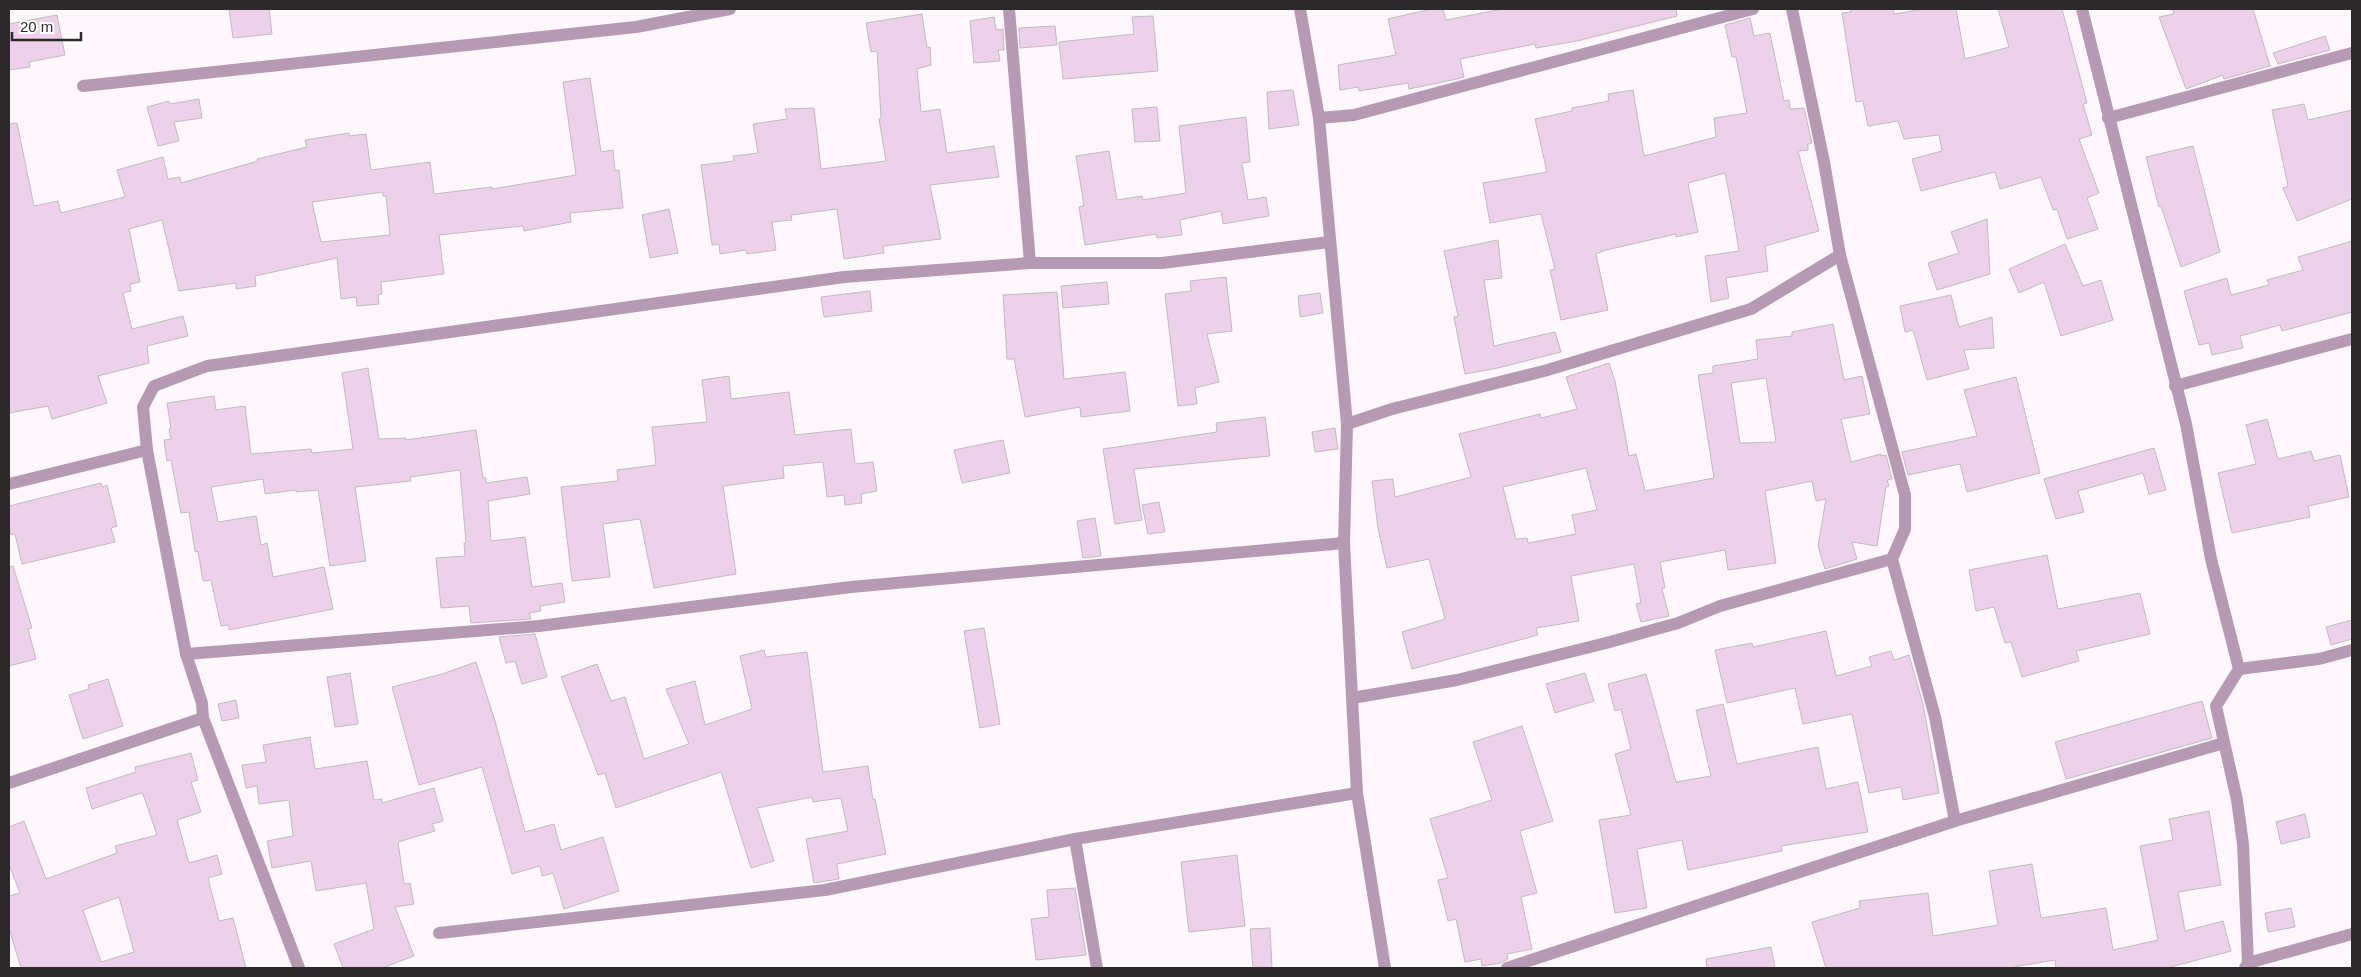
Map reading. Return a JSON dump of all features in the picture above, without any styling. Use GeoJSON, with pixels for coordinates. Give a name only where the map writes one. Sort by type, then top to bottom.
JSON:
{"type":"FeatureCollection","features":[{"type":"Feature","properties":{"kind":"street"},"geometry":{"type":"LineString","coordinates":[[83,86],[636,27],[730,9]]}},
{"type":"Feature","properties":{"kind":"street"},"geometry":{"type":"LineString","coordinates":[[1009,9],[1030,263]]}},
{"type":"Feature","properties":{"kind":"street"},"geometry":{"type":"LineString","coordinates":[[1300,9],[1319,118],[1347,424],[1344,543],[1357,793],[1386,968]]}},
{"type":"Feature","properties":{"kind":"street"},"geometry":{"type":"LineString","coordinates":[[1319,118],[1354,115],[1753,9]]}},
{"type":"Feature","properties":{"kind":"street"},"geometry":{"type":"LineString","coordinates":[[1792,9],[1824,162],[1840,255],[1904,495],[1905,529],[1892,559],[1935,717],[1954,821]]}},
{"type":"Feature","properties":{"kind":"street"},"geometry":{"type":"LineString","coordinates":[[2082,9],[2186,424],[2211,559],[2239,669],[2216,706],[2243,844],[2246,966],[2352,934]]}},
{"type":"Feature","properties":{"kind":"street"},"geometry":{"type":"LineString","coordinates":[[2108,118],[2352,53]]}},
{"type":"Feature","properties":{"kind":"street"},"geometry":{"type":"LineString","coordinates":[[299,968],[204,718],[202,703],[186,654],[147,450],[143,408],[154,386],[207,366],[844,277],[1030,263],[1162,263],[1329,242]]}},
{"type":"Feature","properties":{"kind":"street"},"geometry":{"type":"LineString","coordinates":[[1347,424],[1392,408],[1544,370],[1751,309],[1840,255]]}},
{"type":"Feature","properties":{"kind":"street"},"geometry":{"type":"LineString","coordinates":[[2175,386],[2352,339]]}},
{"type":"Feature","properties":{"kind":"street"},"geometry":{"type":"LineString","coordinates":[[9,484],[147,450]]}},
{"type":"Feature","properties":{"kind":"street"},"geometry":{"type":"LineString","coordinates":[[186,654],[539,626],[851,587],[1344,543]]}},
{"type":"Feature","properties":{"kind":"street"},"geometry":{"type":"LineString","coordinates":[[1352,698],[1457,680],[1606,643],[1678,623],[1720,606],[1892,559]]}},
{"type":"Feature","properties":{"kind":"street"},"geometry":{"type":"LineString","coordinates":[[2239,669],[2319,659],[2352,650]]}},
{"type":"Feature","properties":{"kind":"street"},"geometry":{"type":"LineString","coordinates":[[9,782],[204,718]]}},
{"type":"Feature","properties":{"kind":"street"},"geometry":{"type":"LineString","coordinates":[[1508,968],[1954,821],[2224,743]]}},
{"type":"Feature","properties":{"kind":"street"},"geometry":{"type":"LineString","coordinates":[[439,933],[825,890],[1075,839],[1357,793]]}},
{"type":"Feature","properties":{"kind":"street"},"geometry":{"type":"LineString","coordinates":[[1075,839],[1097,968]]}},
{"type":"Feature","properties":{"kind":"building"},"geometry":{"type":"Polygon","coordinates":[[[229,9],[269,9],[272,34],[233,38],[229,9]]]}},
{"type":"Feature","properties":{"kind":"building"},"geometry":{"type":"Polygon","coordinates":[[[1432,9],[1443,9],[1446,20],[1503,9],[1676,9],[1677,16],[1577,41],[1536,48],[1535,44],[1460,59],[1464,77],[1457,79],[1409,89],[1408,83],[1359,91],[1358,87],[1340,90],[1338,65],[1396,55],[1388,19],[1432,9]]]}},
{"type":"Feature","properties":{"kind":"building"},"geometry":{"type":"Polygon","coordinates":[[[1851,9],[1893,9],[1894,14],[1924,9],[1956,9],[1965,59],[2009,47],[1998,9],[2062,9],[2087,103],[2083,104],[2092,135],[2079,139],[2099,193],[2087,198],[2098,229],[2067,239],[2057,209],[2053,210],[2041,177],[2000,189],[1995,172],[1921,191],[1912,159],[1942,151],[1939,135],[1904,139],[1898,121],[1868,126],[1863,101],[1856,102],[1842,13],[1851,12],[1851,9]]]}},
{"type":"Feature","properties":{"kind":"building"},"geometry":{"type":"Polygon","coordinates":[[[2173,9],[2253,9],[2270,66],[2224,79],[2223,75],[2186,89],[2159,17],[2174,14],[2173,9]]]}},
{"type":"Feature","properties":{"kind":"building"},"geometry":{"type":"Polygon","coordinates":[[[922,14],[927,48],[930,47],[931,65],[917,69],[921,112],[940,109],[947,153],[994,146],[999,177],[930,185],[941,239],[883,246],[884,253],[844,259],[837,209],[791,215],[792,220],[772,222],[776,250],[747,254],[746,250],[720,254],[719,244],[712,245],[701,165],[734,161],[733,156],[758,153],[753,124],[787,119],[785,109],[814,108],[821,169],[886,161],[879,119],[881,118],[877,51],[871,52],[866,23],[922,14]]]}},
{"type":"Feature","properties":{"kind":"building"},"geometry":{"type":"Polygon","coordinates":[[[57,15],[65,55],[29,62],[30,67],[9,70],[9,24],[57,15]]]}},
{"type":"Feature","properties":{"kind":"building"},"geometry":{"type":"Polygon","coordinates":[[[1153,16],[1158,71],[1063,79],[1059,42],[1134,34],[1132,17],[1153,16]]]}},
{"type":"Feature","properties":{"kind":"building"},"geometry":{"type":"Polygon","coordinates":[[[994,17],[996,30],[1003,29],[1004,50],[998,50],[1000,61],[974,63],[970,21],[994,17]]]}},
{"type":"Feature","properties":{"kind":"building"},"geometry":{"type":"Polygon","coordinates":[[[1750,18],[1754,36],[1770,33],[1784,101],[1789,100],[1790,109],[1804,108],[1812,143],[1808,144],[1808,150],[1798,151],[1819,231],[1765,246],[1768,271],[1726,278],[1729,298],[1711,302],[1705,256],[1739,251],[1725,173],[1688,183],[1698,232],[1676,237],[1676,234],[1596,254],[1608,310],[1561,320],[1550,270],[1555,269],[1541,214],[1490,223],[1483,183],[1547,172],[1535,119],[1572,111],[1572,108],[1609,101],[1608,94],[1633,90],[1644,156],[1716,137],[1714,118],[1747,113],[1736,57],[1732,57],[1725,25],[1750,18]]]}},
{"type":"Feature","properties":{"kind":"building"},"geometry":{"type":"Polygon","coordinates":[[[1055,26],[1057,45],[1020,48],[1019,28],[1055,26]]]}},
{"type":"Feature","properties":{"kind":"building"},"geometry":{"type":"Polygon","coordinates":[[[2325,36],[2330,50],[2278,64],[2273,53],[2325,36]]]}},
{"type":"Feature","properties":{"kind":"building"},"geometry":{"type":"Polygon","coordinates":[[[590,78],[601,152],[613,150],[615,171],[619,170],[623,208],[570,213],[571,222],[524,231],[523,226],[439,235],[444,274],[381,282],[382,294],[378,295],[379,304],[357,306],[356,297],[341,299],[337,258],[255,276],[256,286],[236,289],[236,283],[179,291],[162,220],[129,229],[140,282],[130,284],[131,291],[123,293],[132,329],[183,316],[188,336],[147,346],[149,363],[98,376],[107,403],[52,419],[48,406],[9,413],[9,124],[17,123],[34,206],[58,201],[61,213],[125,197],[117,170],[163,157],[168,179],[180,177],[181,183],[258,161],[257,159],[307,147],[305,140],[349,133],[349,136],[366,134],[371,170],[430,162],[434,194],[492,187],[492,189],[576,175],[563,82],[590,78]],[[383,192],[312,202],[321,242],[390,235],[386,196],[383,196],[383,192]]]}},
{"type":"Feature","properties":{"kind":"building"},"geometry":{"type":"Polygon","coordinates":[[[1293,90],[1299,125],[1269,129],[1267,92],[1293,90]]]}},
{"type":"Feature","properties":{"kind":"building"},"geometry":{"type":"Polygon","coordinates":[[[199,99],[202,118],[174,122],[179,141],[158,146],[147,107],[169,101],[170,104],[199,99]]]}},
{"type":"Feature","properties":{"kind":"building"},"geometry":{"type":"Polygon","coordinates":[[[2304,104],[2308,120],[2352,110],[2352,199],[2297,221],[2283,188],[2288,186],[2272,110],[2304,104]]]}},
{"type":"Feature","properties":{"kind":"building"},"geometry":{"type":"Polygon","coordinates":[[[1157,107],[1160,141],[1135,142],[1132,109],[1157,107]]]}},
{"type":"Feature","properties":{"kind":"building"},"geometry":{"type":"Polygon","coordinates":[[[1246,117],[1250,162],[1242,163],[1248,200],[1266,197],[1269,216],[1223,224],[1221,211],[1180,220],[1182,235],[1157,238],[1156,234],[1085,245],[1079,207],[1084,206],[1076,156],[1109,151],[1117,200],[1142,196],[1143,200],[1186,193],[1179,126],[1246,117]]]}},
{"type":"Feature","properties":{"kind":"building"},"geometry":{"type":"Polygon","coordinates":[[[2193,146],[2220,252],[2181,267],[2161,206],[2159,207],[2146,157],[2193,146]]]}},
{"type":"Feature","properties":{"kind":"building"},"geometry":{"type":"Polygon","coordinates":[[[669,209],[678,253],[650,258],[642,215],[669,209]]]}},
{"type":"Feature","properties":{"kind":"building"},"geometry":{"type":"Polygon","coordinates":[[[1987,219],[1990,274],[1937,290],[1928,263],[1959,253],[1951,232],[1987,219]]]}},
{"type":"Feature","properties":{"kind":"building"},"geometry":{"type":"Polygon","coordinates":[[[1498,240],[1502,278],[1484,280],[1494,346],[1555,332],[1561,352],[1498,368],[1465,374],[1454,317],[1458,316],[1444,251],[1498,240]]]}},
{"type":"Feature","properties":{"kind":"building"},"geometry":{"type":"Polygon","coordinates":[[[2352,241],[2352,312],[2282,331],[2280,325],[2240,336],[2243,348],[2212,355],[2209,343],[2199,345],[2184,291],[2227,278],[2231,295],[2269,285],[2267,280],[2303,270],[2298,257],[2352,241]]]}},
{"type":"Feature","properties":{"kind":"building"},"geometry":{"type":"Polygon","coordinates":[[[2065,244],[2083,286],[2101,280],[2113,320],[2061,336],[2044,282],[2019,293],[2009,269],[2065,244]]]}},
{"type":"Feature","properties":{"kind":"building"},"geometry":{"type":"Polygon","coordinates":[[[1226,277],[1232,331],[1207,334],[1219,382],[1195,388],[1197,404],[1178,406],[1165,294],[1191,291],[1190,281],[1226,277]]]}},
{"type":"Feature","properties":{"kind":"building"},"geometry":{"type":"Polygon","coordinates":[[[1107,282],[1109,304],[1063,308],[1061,286],[1107,282]]]}},
{"type":"Feature","properties":{"kind":"building"},"geometry":{"type":"Polygon","coordinates":[[[870,291],[872,311],[824,317],[821,297],[870,291]]]}},
{"type":"Feature","properties":{"kind":"building"},"geometry":{"type":"Polygon","coordinates":[[[1057,292],[1064,379],[1125,372],[1130,411],[1081,417],[1080,407],[1025,417],[1014,359],[1007,359],[1003,295],[1057,292]]]}},
{"type":"Feature","properties":{"kind":"building"},"geometry":{"type":"Polygon","coordinates":[[[1320,293],[1323,313],[1300,317],[1298,296],[1320,293]]]}},
{"type":"Feature","properties":{"kind":"building"},"geometry":{"type":"Polygon","coordinates":[[[1951,295],[1959,327],[1992,317],[1994,348],[1964,350],[1969,369],[1927,380],[1913,330],[1905,332],[1900,306],[1951,295]]]}},
{"type":"Feature","properties":{"kind":"building"},"geometry":{"type":"Polygon","coordinates":[[[1833,324],[1844,380],[1862,376],[1870,414],[1841,419],[1851,462],[1881,454],[1881,456],[1886,455],[1892,479],[1887,480],[1889,486],[1886,487],[1877,546],[1852,542],[1857,559],[1825,569],[1818,546],[1826,499],[1816,501],[1812,481],[1765,491],[1776,563],[1728,570],[1725,550],[1660,562],[1665,588],[1662,589],[1669,616],[1641,622],[1636,604],[1641,603],[1634,564],[1571,576],[1579,621],[1536,628],[1538,635],[1412,669],[1402,632],[1445,619],[1429,559],[1387,568],[1378,528],[1372,481],[1393,479],[1395,497],[1471,477],[1459,434],[1540,414],[1541,418],[1577,409],[1566,377],[1609,363],[1615,381],[1629,456],[1636,454],[1645,491],[1714,478],[1698,375],[1713,373],[1713,366],[1758,359],[1756,340],[1792,336],[1792,332],[1833,324]],[[1766,378],[1731,383],[1740,443],[1776,442],[1766,378]],[[1586,468],[1503,487],[1516,539],[1527,538],[1528,543],[1576,534],[1572,515],[1597,510],[1586,468]]]}},
{"type":"Feature","properties":{"kind":"building"},"geometry":{"type":"Polygon","coordinates":[[[368,368],[379,439],[406,438],[406,440],[476,430],[483,478],[486,478],[486,483],[527,477],[530,494],[488,501],[491,541],[525,537],[532,587],[562,583],[565,602],[540,606],[541,611],[529,613],[531,619],[471,623],[469,606],[441,608],[436,558],[465,556],[464,543],[466,543],[460,470],[410,477],[411,481],[355,487],[366,561],[330,566],[318,490],[296,492],[296,490],[265,494],[263,479],[211,487],[218,522],[256,516],[261,545],[267,543],[273,577],[324,567],[333,609],[229,630],[229,625],[221,626],[211,580],[203,581],[198,551],[195,552],[189,512],[181,513],[171,460],[167,461],[164,440],[171,439],[169,429],[171,429],[167,403],[214,396],[216,410],[245,406],[251,454],[311,449],[312,453],[353,449],[342,373],[368,368]]]}},
{"type":"Feature","properties":{"kind":"building"},"geometry":{"type":"Polygon","coordinates":[[[729,376],[731,399],[789,392],[795,435],[851,429],[855,464],[873,462],[877,491],[861,494],[862,503],[845,505],[844,495],[827,497],[823,462],[783,466],[784,478],[723,486],[736,574],[654,588],[640,519],[603,524],[610,577],[572,581],[561,487],[618,481],[617,470],[656,465],[652,427],[707,422],[702,380],[729,376]]]}},
{"type":"Feature","properties":{"kind":"building"},"geometry":{"type":"Polygon","coordinates":[[[2016,377],[2040,473],[1967,492],[1960,464],[1908,475],[1902,452],[1977,436],[1964,390],[2016,377]]]}},
{"type":"Feature","properties":{"kind":"building"},"geometry":{"type":"Polygon","coordinates":[[[1265,417],[1270,456],[1134,469],[1142,520],[1115,524],[1103,449],[1217,432],[1216,423],[1265,417]]]}},
{"type":"Feature","properties":{"kind":"building"},"geometry":{"type":"Polygon","coordinates":[[[2267,419],[2278,459],[2311,451],[2314,461],[2340,455],[2349,497],[2308,506],[2310,517],[2232,533],[2218,473],[2256,464],[2246,425],[2267,419]]]}},
{"type":"Feature","properties":{"kind":"building"},"geometry":{"type":"Polygon","coordinates":[[[1335,428],[1338,449],[1315,452],[1312,432],[1335,428]]]}},
{"type":"Feature","properties":{"kind":"building"},"geometry":{"type":"Polygon","coordinates":[[[1003,440],[1010,473],[962,483],[954,450],[1003,440]]]}},
{"type":"Feature","properties":{"kind":"building"},"geometry":{"type":"Polygon","coordinates":[[[2154,448],[2166,490],[2149,494],[2143,473],[2078,491],[2084,512],[2056,519],[2044,479],[2154,448]]]}},
{"type":"Feature","properties":{"kind":"building"},"geometry":{"type":"Polygon","coordinates":[[[101,483],[102,487],[107,485],[117,526],[111,528],[115,542],[22,564],[15,534],[11,535],[9,506],[101,483]]]}},
{"type":"Feature","properties":{"kind":"building"},"geometry":{"type":"Polygon","coordinates":[[[1159,502],[1165,532],[1148,534],[1142,505],[1159,502]]]}},
{"type":"Feature","properties":{"kind":"building"},"geometry":{"type":"Polygon","coordinates":[[[1095,518],[1101,556],[1083,558],[1077,521],[1095,518]]]}},
{"type":"Feature","properties":{"kind":"building"},"geometry":{"type":"Polygon","coordinates":[[[2047,555],[2058,609],[2140,593],[2150,634],[2076,651],[2079,661],[2022,677],[2011,642],[2005,643],[1994,607],[1976,611],[1969,570],[2047,555]]]}},
{"type":"Feature","properties":{"kind":"building"},"geometry":{"type":"Polygon","coordinates":[[[13,566],[32,628],[28,629],[36,659],[9,666],[9,567],[13,566]]]}},
{"type":"Feature","properties":{"kind":"building"},"geometry":{"type":"Polygon","coordinates":[[[2352,620],[2352,639],[2331,645],[2326,627],[2352,620]]]}},
{"type":"Feature","properties":{"kind":"building"},"geometry":{"type":"Polygon","coordinates":[[[984,628],[1000,724],[980,728],[964,631],[984,628]]]}},
{"type":"Feature","properties":{"kind":"building"},"geometry":{"type":"Polygon","coordinates":[[[1826,631],[1836,676],[1872,666],[1869,657],[1891,651],[1894,660],[1909,655],[1923,704],[1939,793],[1903,800],[1901,787],[1869,793],[1852,714],[1803,724],[1795,688],[1727,703],[1715,650],[1752,643],[1753,647],[1826,631]]]}},
{"type":"Feature","properties":{"kind":"building"},"geometry":{"type":"Polygon","coordinates":[[[535,634],[547,677],[522,684],[515,661],[506,663],[499,637],[535,634]]]}},
{"type":"Feature","properties":{"kind":"building"},"geometry":{"type":"Polygon","coordinates":[[[764,650],[766,657],[807,652],[823,772],[868,766],[873,800],[875,799],[886,854],[837,864],[839,879],[814,883],[806,839],[848,831],[841,798],[813,802],[812,797],[757,808],[774,861],[751,868],[721,772],[616,808],[605,773],[598,775],[561,677],[597,664],[611,701],[625,697],[644,759],[689,744],[666,689],[695,681],[705,725],[752,709],[740,656],[764,650]]]}},
{"type":"Feature","properties":{"kind":"building"},"geometry":{"type":"Polygon","coordinates":[[[476,662],[495,721],[525,832],[554,824],[561,850],[603,837],[619,891],[564,909],[553,873],[542,876],[540,866],[512,874],[482,767],[419,785],[392,687],[442,674],[476,662]]]}},
{"type":"Feature","properties":{"kind":"building"},"geometry":{"type":"Polygon","coordinates":[[[350,673],[358,724],[335,727],[327,677],[350,673]]]}},
{"type":"Feature","properties":{"kind":"building"},"geometry":{"type":"Polygon","coordinates":[[[1585,673],[1594,701],[1555,713],[1546,684],[1585,673]]]}},
{"type":"Feature","properties":{"kind":"building"},"geometry":{"type":"Polygon","coordinates":[[[1646,674],[1676,782],[1711,776],[1696,710],[1723,704],[1737,764],[1818,747],[1826,789],[1858,782],[1868,832],[1781,846],[1782,851],[1688,870],[1682,840],[1637,849],[1647,908],[1615,913],[1599,820],[1631,815],[1615,754],[1631,749],[1621,709],[1615,711],[1608,684],[1646,674]]]}},
{"type":"Feature","properties":{"kind":"building"},"geometry":{"type":"Polygon","coordinates":[[[108,679],[123,726],[83,739],[69,695],[89,689],[88,685],[108,679]]]}},
{"type":"Feature","properties":{"kind":"building"},"geometry":{"type":"Polygon","coordinates":[[[236,700],[239,718],[222,721],[218,704],[236,700]]]}},
{"type":"Feature","properties":{"kind":"building"},"geometry":{"type":"Polygon","coordinates":[[[2202,701],[2212,738],[2066,779],[2055,742],[2202,701]]]}},
{"type":"Feature","properties":{"kind":"building"},"geometry":{"type":"Polygon","coordinates":[[[1522,726],[1553,821],[1520,831],[1537,893],[1521,897],[1532,949],[1507,954],[1508,959],[1501,963],[1482,966],[1481,959],[1465,962],[1456,919],[1448,921],[1438,880],[1448,878],[1430,819],[1492,800],[1473,742],[1522,726]]]}},
{"type":"Feature","properties":{"kind":"building"},"geometry":{"type":"Polygon","coordinates":[[[310,737],[315,769],[367,761],[374,800],[382,799],[382,803],[434,788],[443,821],[432,824],[435,831],[398,842],[404,884],[410,883],[414,904],[395,907],[414,956],[382,968],[343,968],[334,944],[374,929],[366,883],[316,891],[311,861],[272,868],[267,841],[293,836],[289,800],[259,804],[257,786],[246,788],[242,765],[266,762],[263,745],[310,737]]]}},
{"type":"Feature","properties":{"kind":"building"},"geometry":{"type":"Polygon","coordinates":[[[191,753],[198,780],[191,782],[201,812],[177,820],[189,863],[217,855],[222,874],[208,878],[219,921],[233,918],[246,968],[21,968],[9,928],[9,896],[20,893],[9,865],[9,827],[24,821],[46,879],[117,853],[115,846],[157,835],[143,794],[141,793],[92,809],[86,788],[136,772],[135,767],[191,753]],[[119,897],[83,910],[101,962],[134,952],[119,897]]]}},
{"type":"Feature","properties":{"kind":"building"},"geometry":{"type":"Polygon","coordinates":[[[2209,811],[2221,885],[2178,892],[2185,931],[2223,921],[2231,951],[2167,968],[2056,968],[2055,960],[2008,968],[1826,968],[1812,922],[1860,908],[1859,901],[1928,893],[1933,936],[1998,925],[1989,871],[2032,864],[2041,918],[2106,908],[2113,950],[2158,940],[2140,846],[2173,840],[2169,819],[2209,811]]]}},
{"type":"Feature","properties":{"kind":"building"},"geometry":{"type":"Polygon","coordinates":[[[2305,814],[2310,837],[2281,844],[2276,822],[2305,814]]]}},
{"type":"Feature","properties":{"kind":"building"},"geometry":{"type":"Polygon","coordinates":[[[1237,855],[1245,926],[1189,932],[1181,862],[1237,855]]]}},
{"type":"Feature","properties":{"kind":"building"},"geometry":{"type":"Polygon","coordinates":[[[1075,888],[1086,955],[1036,960],[1031,919],[1049,917],[1047,890],[1075,888]]]}},
{"type":"Feature","properties":{"kind":"building"},"geometry":{"type":"Polygon","coordinates":[[[2291,908],[2295,927],[2268,932],[2265,913],[2291,908]]]}},
{"type":"Feature","properties":{"kind":"building"},"geometry":{"type":"Polygon","coordinates":[[[1270,928],[1272,968],[1253,968],[1250,929],[1270,928]]]}},
{"type":"Feature","properties":{"kind":"building"},"geometry":{"type":"Polygon","coordinates":[[[1771,947],[1775,968],[1707,968],[1706,959],[1771,947]]]}}]}
